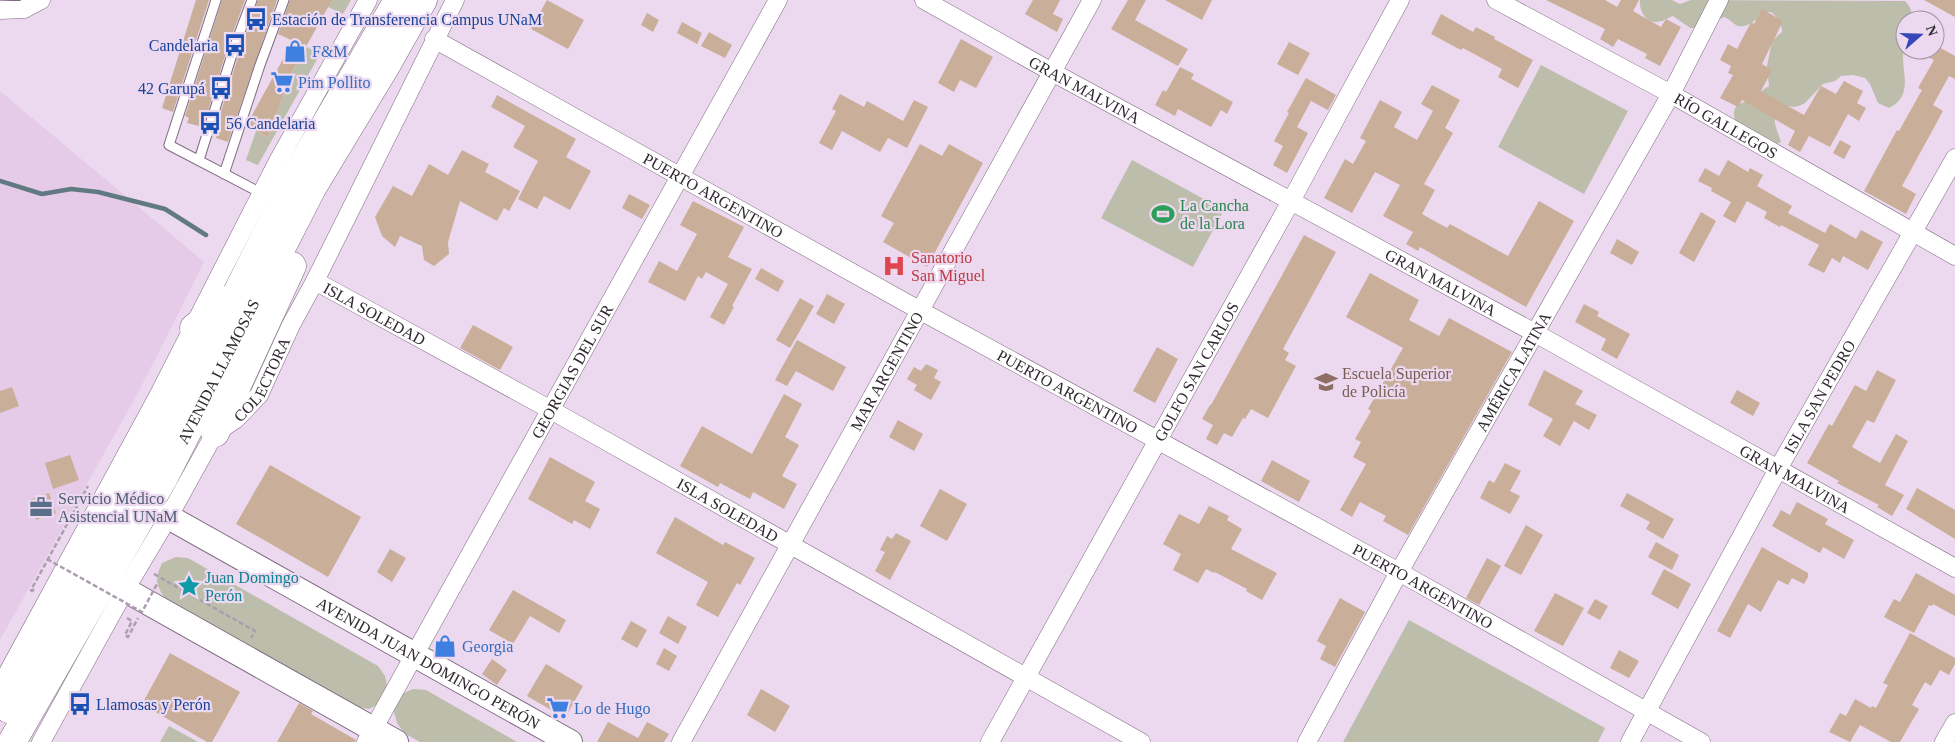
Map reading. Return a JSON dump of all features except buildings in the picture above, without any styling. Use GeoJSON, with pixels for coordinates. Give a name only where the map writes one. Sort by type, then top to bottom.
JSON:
{"type":"FeatureCollection","features":[{"type":"Feature","properties":{"kind":"highway","name":"AVENIDA LLAMOSAS"},"geometry":{"type":"LineString","coordinates":[[139,500],[293,180],[398,0]]}},
{"type":"Feature","properties":{"kind":"highway","name":"AVENIDA LLAMOSAS"},"geometry":{"type":"LineString","coordinates":[[17,730],[22,685],[48,636],[97,574],[312,188],[387,64],[422,0]]}},
{"type":"Feature","properties":{"kind":"highway"},"geometry":{"type":"LineString","coordinates":[[215,433],[314,218],[326,164]]}},
{"type":"Feature","properties":{"kind":"highway"},"geometry":{"type":"LineString","coordinates":[[194,328],[238,291]]}},
{"type":"Feature","properties":{"kind":"main road","name":"AVENIDA JUAN DOMINGO PERÓN"},"geometry":{"type":"LineString","coordinates":[[139,500],[570,742]]}},
{"type":"Feature","properties":{"kind":"main road"},"geometry":{"type":"LineString","coordinates":[[97,574],[370,736],[396,742]]}},
{"type":"Feature","properties":{"kind":"street"},"geometry":{"type":"LineString","coordinates":[[0,10],[24,9],[41,0]]}},
{"type":"Feature","properties":{"kind":"street","name":"COLECTORA"},"geometry":{"type":"LineString","coordinates":[[17,730],[22,685],[97,574],[139,500],[194,328],[261,193],[368,0]]}},
{"type":"Feature","properties":{"kind":"street","name":"COLECTORA"},"geometry":{"type":"LineString","coordinates":[[139,500],[215,433],[236,418],[259,395],[291,325],[315,281],[455,0]]}},
{"type":"Feature","properties":{"kind":"street","name":"GEORGIAS DEL SUR"},"geometry":{"type":"LineString","coordinates":[[370,736],[678,177],[778,0]]}},
{"type":"Feature","properties":{"kind":"street","name":"GRAN MALVINA"},"geometry":{"type":"LineString","coordinates":[[924,0],[1052,72],[1535,333],[1955,568]]}},
{"type":"Feature","properties":{"kind":"street","name":"MAR ARGENTINO"},"geometry":{"type":"LineString","coordinates":[[681,742],[1092,0]]}},
{"type":"Feature","properties":{"kind":"street","name":"GOLFO SAN CARLOS"},"geometry":{"type":"LineString","coordinates":[[990,742],[1292,200],[1400,0]]}},
{"type":"Feature","properties":{"kind":"street","name":"RÍO GALLEGOS"},"geometry":{"type":"LineString","coordinates":[[1496,0],[1671,94],[1955,256]]}},
{"type":"Feature","properties":{"kind":"street","name":"AMÉRICA LATINA"},"geometry":{"type":"LineString","coordinates":[[1307,742],[1399,572],[1671,94],[1719,0]]}},
{"type":"Feature","properties":{"kind":"street","name":"PUERTO ARGENTINO"},"geometry":{"type":"LineString","coordinates":[[434,40],[1158,442],[1399,572],[1701,742]]}},
{"type":"Feature","properties":{"kind":"street","name":"ISLA SAN PEDRO"},"geometry":{"type":"LineString","coordinates":[[1630,742],[1778,469],[1955,158]]}},
{"type":"Feature","properties":{"kind":"street","name":"ISLA SOLEDAD"},"geometry":{"type":"LineString","coordinates":[[315,281],[551,410],[1141,742]]}},
{"type":"Feature","properties":{"kind":"street"},"geometry":{"type":"LineString","coordinates":[[1944,742],[1955,724]]}},
{"type":"Feature","properties":{"kind":"lane"},"geometry":{"type":"LineString","coordinates":[[216,0],[169,145],[261,193]]}},
{"type":"Feature","properties":{"kind":"lane"},"geometry":{"type":"LineString","coordinates":[[199,160],[235,45],[252,0]]}},
{"type":"Feature","properties":{"kind":"lane"},"geometry":{"type":"LineString","coordinates":[[224,174],[284,0]]}},
{"type":"Feature","properties":{"kind":"path"},"geometry":{"type":"LineString","coordinates":[[42,574],[32,591],[30,590],[88,486]]}},
{"type":"Feature","properties":{"kind":"path"},"geometry":{"type":"LineString","coordinates":[[47,560],[142,612]]}},
{"type":"Feature","properties":{"kind":"path"},"geometry":{"type":"LineString","coordinates":[[164,580],[255,630]]}},
{"type":"Feature","properties":{"kind":"path"},"geometry":{"type":"LineString","coordinates":[[132,621],[125,635],[128,637],[157,584]]}},
{"type":"Feature","properties":{"kind":"shaded area"},"geometry":{"type":"Polygon","coordinates":[[[0,91],[204,262],[140,389],[0,640],[0,91]]]}},
{"type":"Feature","properties":{"kind":"green space"},"geometry":{"type":"Polygon","coordinates":[[[331,0],[351,0],[343,14],[328,7],[331,0]]]}},
{"type":"Feature","properties":{"kind":"green space"},"geometry":{"type":"Polygon","coordinates":[[[1640,0],[1672,0],[1680,4],[1691,0],[1905,1],[1911,10],[1895,10],[1895,60],[1903,60],[1905,86],[1903,93],[1896,104],[1889,108],[1878,103],[1870,84],[1865,78],[1853,75],[1841,76],[1835,81],[1823,84],[1805,103],[1799,106],[1781,105],[1775,119],[1781,142],[1772,147],[1740,129],[1736,123],[1734,112],[1735,108],[1741,103],[1755,101],[1764,89],[1769,86],[1767,66],[1772,41],[1782,32],[1778,18],[1771,12],[1747,25],[1738,26],[1724,17],[1696,28],[1690,28],[1673,16],[1658,22],[1649,20],[1641,8],[1640,0]]]}},
{"type":"Feature","properties":{"kind":"green space"},"geometry":{"type":"Polygon","coordinates":[[[307,47],[320,54],[258,165],[246,160],[256,131],[268,137],[292,72],[307,47]]]}},
{"type":"Feature","properties":{"kind":"green space"},"geometry":{"type":"Polygon","coordinates":[[[1541,65],[1628,111],[1584,194],[1498,147],[1541,65]]]}},
{"type":"Feature","properties":{"kind":"green space","name":"La Cancha de la Lora"},"geometry":{"type":"Polygon","coordinates":[[[1132,160],[1224,210],[1193,267],[1101,218],[1132,160]]]}},
{"type":"Feature","properties":{"kind":"green space"},"geometry":{"type":"Polygon","coordinates":[[[176,557],[188,558],[378,666],[385,676],[387,686],[380,703],[369,709],[356,707],[167,601],[158,587],[158,574],[162,563],[176,557]]]}},
{"type":"Feature","properties":{"kind":"green space"},"geometry":{"type":"Polygon","coordinates":[[[1409,620],[1605,728],[1598,742],[1343,742],[1409,620]]]}},
{"type":"Feature","properties":{"kind":"green space"},"geometry":{"type":"Polygon","coordinates":[[[413,689],[426,690],[517,742],[420,742],[404,733],[397,723],[393,708],[400,695],[413,689]]]}},
{"type":"Feature","properties":{"kind":"green space"},"geometry":{"type":"Polygon","coordinates":[[[169,726],[198,742],[160,742],[169,726]]]}},
{"type":"Feature","properties":{"kind":"waterway"},"geometry":{"type":"LineString","coordinates":[[0,181],[42,194],[71,189],[98,192],[165,209],[206,235]]}},
{"type":"Feature","properties":{"kind":"place","name":"Estación de Transferencia Campus UNaM"},"geometry":{"type":"Point","coordinates":[256,19]}},
{"type":"Feature","properties":{"kind":"place","name":"Candelaria"},"geometry":{"type":"Point","coordinates":[235,45]}},
{"type":"Feature","properties":{"kind":"place","name":"F&M"},"geometry":{"type":"Point","coordinates":[295,51]}},
{"type":"Feature","properties":{"kind":"place","name":"Pim Pollito"},"geometry":{"type":"Point","coordinates":[282,82]}},
{"type":"Feature","properties":{"kind":"place","name":"42 Garupá"},"geometry":{"type":"Point","coordinates":[221,88]}},
{"type":"Feature","properties":{"kind":"place","name":"56 Candelaria"},"geometry":{"type":"Point","coordinates":[210,123]}},
{"type":"Feature","properties":{"kind":"place","name":"La Cancha de la Lora"},"geometry":{"type":"Point","coordinates":[1163,214]}},
{"type":"Feature","properties":{"kind":"place","name":"Sanatorio San Miguel"},"geometry":{"type":"Point","coordinates":[894,266]}},
{"type":"Feature","properties":{"kind":"place","name":"Escuela Superior de Policía"},"geometry":{"type":"Point","coordinates":[1326,382]}},
{"type":"Feature","properties":{"kind":"place","name":"Servicio Médico Asistencial UNaM"},"geometry":{"type":"Point","coordinates":[41,507]}},
{"type":"Feature","properties":{"kind":"place","name":"Juan Domingo Perón"},"geometry":{"type":"Point","coordinates":[189,586]}},
{"type":"Feature","properties":{"kind":"place","name":"Georgia"},"geometry":{"type":"Point","coordinates":[445,646]}},
{"type":"Feature","properties":{"kind":"place","name":"Llamosas y Perón"},"geometry":{"type":"Point","coordinates":[80,704]}},
{"type":"Feature","properties":{"kind":"place","name":"Lo de Hugo"},"geometry":{"type":"Point","coordinates":[558,708]}}]}
